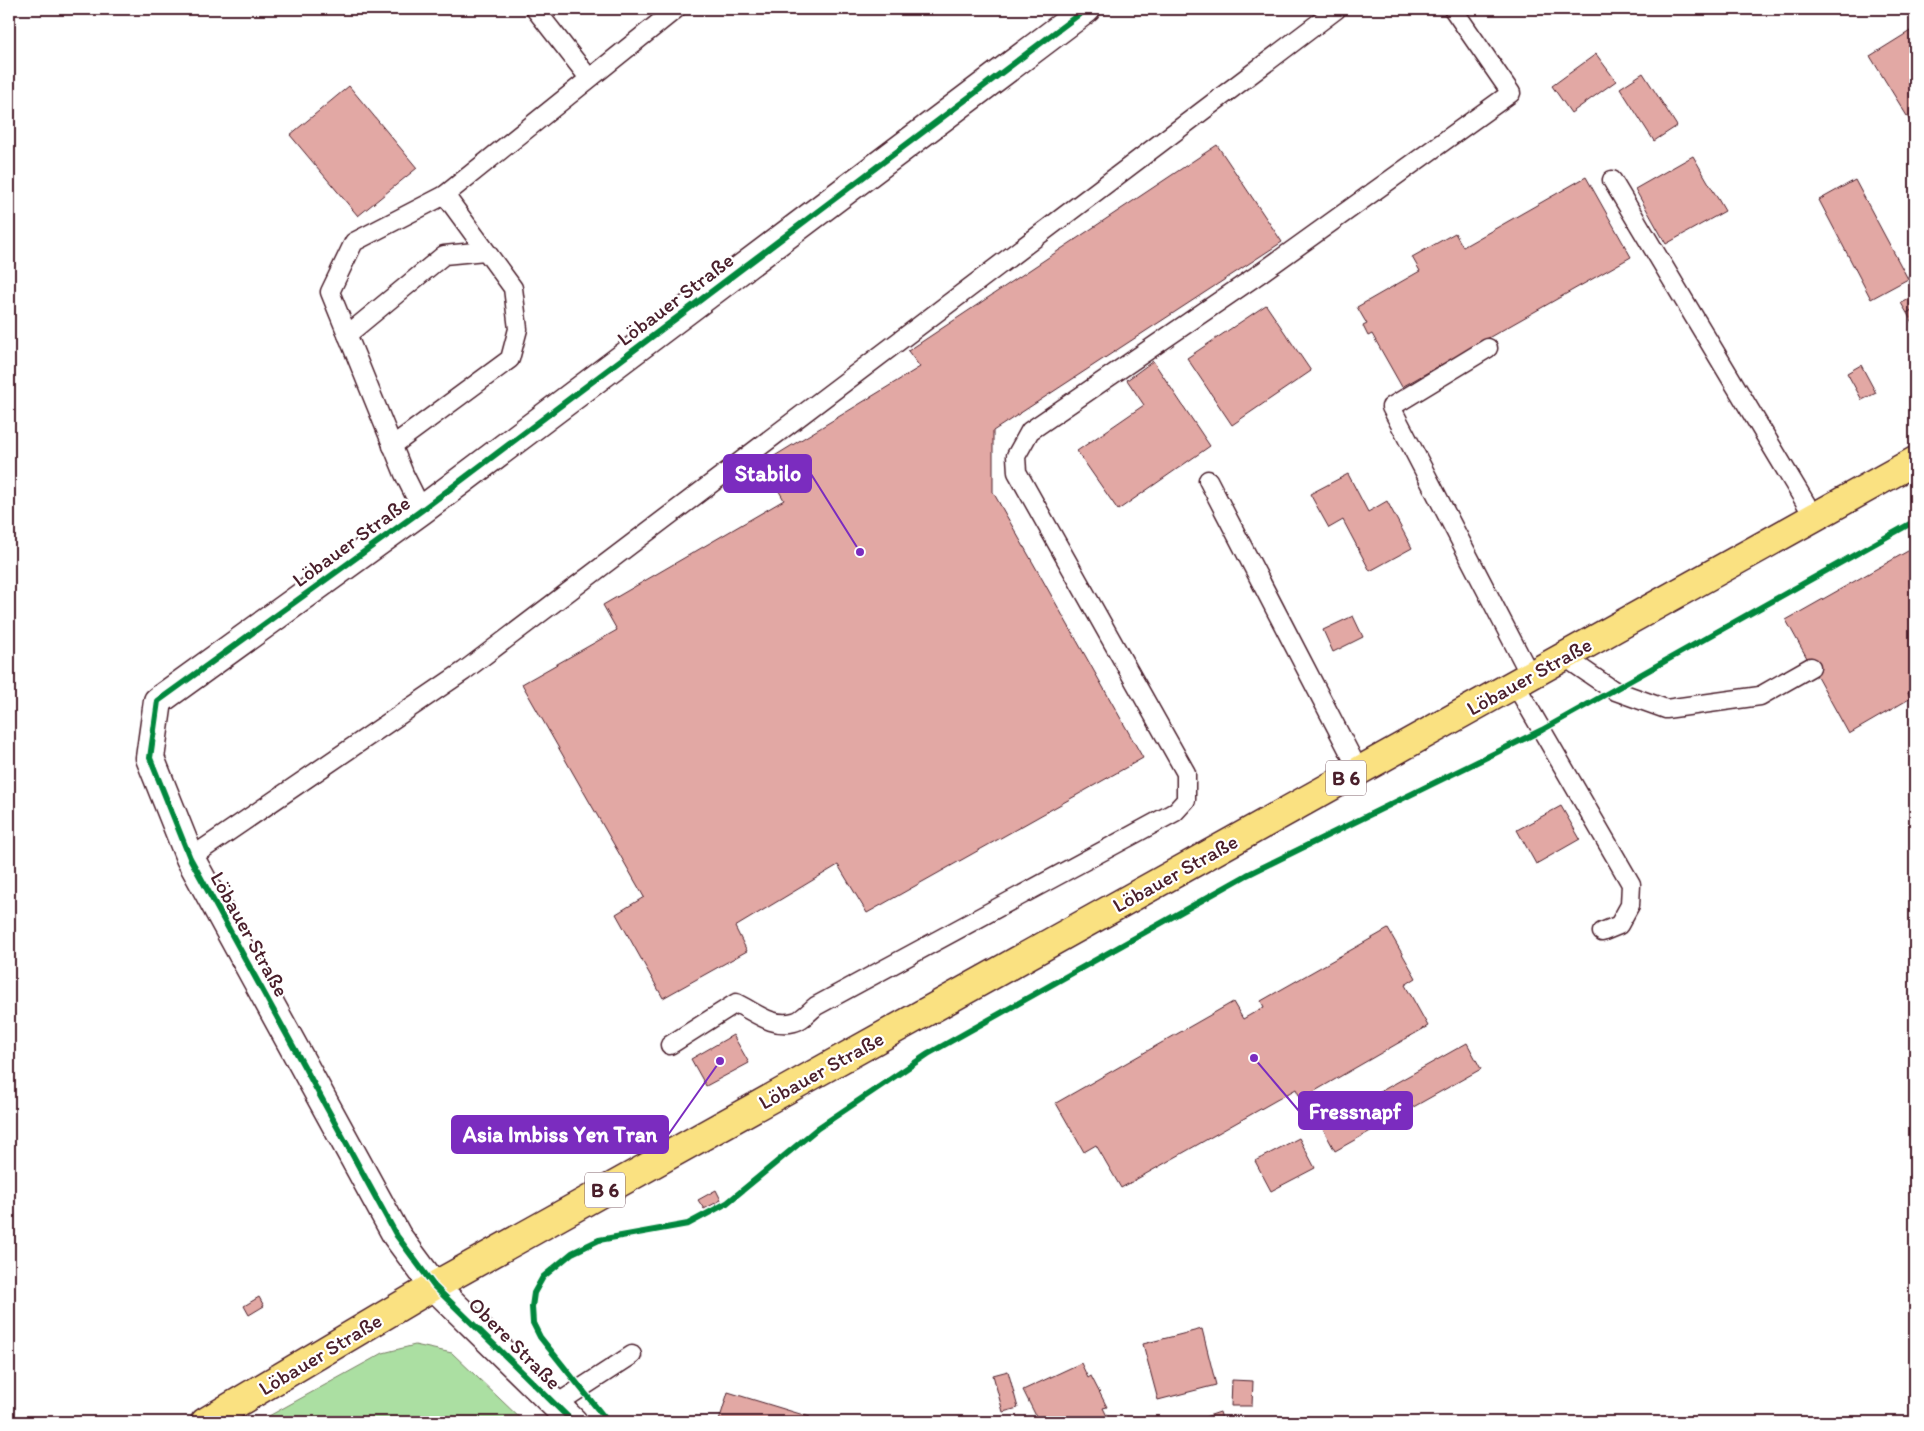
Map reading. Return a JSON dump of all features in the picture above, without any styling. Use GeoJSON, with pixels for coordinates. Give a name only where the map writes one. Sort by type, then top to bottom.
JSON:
{"type":"FeatureCollection","features":[{"type":"Feature","properties":{"kind":"main road","name":"Löbauer Straße"},"geometry":{"type":"LineString","coordinates":[[205,1422],[434,1286],[1915,461]]}},
{"type":"Feature","properties":{"kind":"street","name":"Löbauer Straße"},"geometry":{"type":"LineString","coordinates":[[434,1286],[397,1236],[190,858],[150,758],[158,701],[422,510],[1086,9]]}},
{"type":"Feature","properties":{"kind":"street","name":"Obere Straße"},"geometry":{"type":"LineString","coordinates":[[434,1286],[564,1414]]}},
{"type":"Feature","properties":{"kind":"lane"},"geometry":{"type":"LineString","coordinates":[[536,9],[589,78]]}},
{"type":"Feature","properties":{"kind":"lane"},"geometry":{"type":"LineString","coordinates":[[422,510],[392,446],[330,292],[354,242],[445,195],[676,9]]}},
{"type":"Feature","properties":{"kind":"lane"},"geometry":{"type":"LineString","coordinates":[[190,858],[464,671],[1337,9]]}},
{"type":"Feature","properties":{"kind":"lane"},"geometry":{"type":"LineString","coordinates":[[670,1045],[736,1003],[753,1011],[768,1022],[795,1022],[816,1006],[1176,812],[1186,800],[1186,774],[1017,472],[1016,456],[1030,431],[1262,272],[1511,93],[1453,9]]}},
{"type":"Feature","properties":{"kind":"lane"},"geometry":{"type":"LineString","coordinates":[[1612,180],[1814,517]]}},
{"type":"Feature","properties":{"kind":"lane"},"geometry":{"type":"LineString","coordinates":[[392,446],[510,360],[518,329],[513,288],[445,195]]}},
{"type":"Feature","properties":{"kind":"lane"},"geometry":{"type":"LineString","coordinates":[[347,335],[444,256],[485,251]]}},
{"type":"Feature","properties":{"kind":"lane"},"geometry":{"type":"LineString","coordinates":[[1488,348],[1390,407],[1522,679],[1631,884],[1630,905],[1618,925],[1602,932]]}},
{"type":"Feature","properties":{"kind":"lane"},"geometry":{"type":"LineString","coordinates":[[1208,480],[1359,770]]}},
{"type":"Feature","properties":{"kind":"lane"},"geometry":{"type":"LineString","coordinates":[[1568,654],[1575,664],[1613,690],[1666,709],[1760,696],[1811,667]]}},
{"type":"Feature","properties":{"kind":"lane"},"geometry":{"type":"LineString","coordinates":[[564,1414],[632,1355]]}},
{"type":"Feature","properties":{"kind":"green space"},"geometry":{"type":"Polygon","coordinates":[[[415,1345],[452,1353],[524,1422],[258,1422],[383,1353],[415,1345]]]}},
{"type":"Feature","properties":{"kind":"building"},"geometry":{"type":"Polygon","coordinates":[[[1915,28],[1915,129],[1870,56],[1915,28]]]}},
{"type":"Feature","properties":{"kind":"building"},"geometry":{"type":"Polygon","coordinates":[[[1596,54],[1616,81],[1571,113],[1552,86],[1596,54]]]}},
{"type":"Feature","properties":{"kind":"building"},"geometry":{"type":"Polygon","coordinates":[[[1643,73],[1677,126],[1654,141],[1620,88],[1643,73]]]}},
{"type":"Feature","properties":{"kind":"building"},"geometry":{"type":"Polygon","coordinates":[[[349,86],[417,168],[358,216],[290,135],[349,86]]]}},
{"type":"Feature","properties":{"kind":"building"},"geometry":{"type":"Polygon","coordinates":[[[1217,145],[1282,242],[993,431],[993,492],[1143,758],[867,913],[838,865],[735,927],[747,951],[663,998],[616,914],[644,897],[522,684],[617,630],[603,605],[784,500],[763,463],[920,367],[908,351],[1217,145]]]}},
{"type":"Feature","properties":{"kind":"building"},"geometry":{"type":"Polygon","coordinates":[[[1693,156],[1725,211],[1666,244],[1635,189],[1693,156]]]}},
{"type":"Feature","properties":{"kind":"building"},"geometry":{"type":"Polygon","coordinates":[[[1586,177],[1631,257],[1402,387],[1372,334],[1368,336],[1363,326],[1367,324],[1357,307],[1420,271],[1412,257],[1455,233],[1463,247],[1586,177]]]}},
{"type":"Feature","properties":{"kind":"building"},"geometry":{"type":"Polygon","coordinates":[[[1855,180],[1908,279],[1871,299],[1819,200],[1855,180]]]}},
{"type":"Feature","properties":{"kind":"building"},"geometry":{"type":"Polygon","coordinates":[[[1915,295],[1915,308],[1907,313],[1901,303],[1915,295]]]}},
{"type":"Feature","properties":{"kind":"building"},"geometry":{"type":"Polygon","coordinates":[[[1266,305],[1311,371],[1232,425],[1187,358],[1266,305]]]}},
{"type":"Feature","properties":{"kind":"building"},"geometry":{"type":"Polygon","coordinates":[[[1915,308],[1915,328],[1907,313],[1915,308]]]}},
{"type":"Feature","properties":{"kind":"building"},"geometry":{"type":"Polygon","coordinates":[[[1153,361],[1210,446],[1118,510],[1077,451],[1144,405],[1127,380],[1153,361]]]}},
{"type":"Feature","properties":{"kind":"building"},"geometry":{"type":"Polygon","coordinates":[[[1861,365],[1876,393],[1862,400],[1847,373],[1861,365]]]}},
{"type":"Feature","properties":{"kind":"building"},"geometry":{"type":"Polygon","coordinates":[[[1348,474],[1368,512],[1387,501],[1412,548],[1370,571],[1343,520],[1329,528],[1310,494],[1348,474]]]}},
{"type":"Feature","properties":{"kind":"building"},"geometry":{"type":"Polygon","coordinates":[[[1915,547],[1915,689],[1908,693],[1911,698],[1849,734],[1786,620],[1915,547]]]}},
{"type":"Feature","properties":{"kind":"building"},"geometry":{"type":"Polygon","coordinates":[[[1353,616],[1363,637],[1333,652],[1323,630],[1353,616]]]}},
{"type":"Feature","properties":{"kind":"building"},"geometry":{"type":"Polygon","coordinates":[[[1915,689],[1915,705],[1908,693],[1915,689]]]}},
{"type":"Feature","properties":{"kind":"building"},"geometry":{"type":"Polygon","coordinates":[[[1561,806],[1580,839],[1536,864],[1517,830],[1561,806]]]}},
{"type":"Feature","properties":{"kind":"building"},"geometry":{"type":"Polygon","coordinates":[[[1388,929],[1416,978],[1405,985],[1428,1026],[1301,1099],[1296,1089],[1121,1188],[1096,1145],[1084,1152],[1056,1103],[1233,1002],[1243,1019],[1264,1007],[1261,1001],[1388,929]]]}},
{"type":"Feature","properties":{"kind":"building"},"geometry":{"type":"Polygon","coordinates":[[[733,1035],[749,1063],[706,1086],[691,1059],[733,1035]]]}},
{"type":"Feature","properties":{"kind":"building"},"geometry":{"type":"Polygon","coordinates":[[[1467,1043],[1481,1069],[1335,1151],[1321,1125],[1467,1043]]]}},
{"type":"Feature","properties":{"kind":"building"},"geometry":{"type":"Polygon","coordinates":[[[1299,1138],[1315,1168],[1271,1191],[1255,1161],[1299,1138]]]}},
{"type":"Feature","properties":{"kind":"building"},"geometry":{"type":"Polygon","coordinates":[[[716,1190],[721,1200],[704,1209],[698,1200],[716,1190]]]}},
{"type":"Feature","properties":{"kind":"building"},"geometry":{"type":"Polygon","coordinates":[[[259,1297],[264,1306],[249,1315],[244,1306],[259,1297]]]}},
{"type":"Feature","properties":{"kind":"building"},"geometry":{"type":"Polygon","coordinates":[[[1202,1329],[1216,1385],[1158,1400],[1143,1344],[1202,1329]]]}},
{"type":"Feature","properties":{"kind":"building"},"geometry":{"type":"Polygon","coordinates":[[[1081,1363],[1088,1378],[1091,1376],[1107,1407],[1103,1408],[1110,1422],[1039,1422],[1023,1390],[1081,1363]]]}},
{"type":"Feature","properties":{"kind":"building"},"geometry":{"type":"Polygon","coordinates":[[[1008,1371],[1018,1408],[1003,1412],[993,1375],[1008,1371]]]}},
{"type":"Feature","properties":{"kind":"building"},"geometry":{"type":"Polygon","coordinates":[[[1232,1380],[1253,1381],[1252,1406],[1231,1406],[1232,1380]]]}},
{"type":"Feature","properties":{"kind":"building"},"geometry":{"type":"Polygon","coordinates":[[[728,1392],[810,1417],[808,1422],[719,1421],[728,1392]]]}},
{"type":"Feature","properties":{"kind":"building"},"geometry":{"type":"Polygon","coordinates":[[[1220,1412],[1223,1422],[1206,1422],[1205,1417],[1220,1412]]]}},
{"type":"Feature","properties":{"kind":"building"},"geometry":{"type":"Polygon","coordinates":[[[893,1420],[893,1422],[867,1422],[867,1421],[893,1420]]]}},
{"type":"Feature","properties":{"kind":"cycle path"},"geometry":{"type":"LineString","coordinates":[[573,1422],[434,1286],[397,1236],[190,858],[150,758],[158,701],[422,510],[1086,9]]}},
{"type":"Feature","properties":{"kind":"cycle path"},"geometry":{"type":"LineString","coordinates":[[608,1422],[540,1337],[533,1323],[532,1307],[534,1293],[543,1277],[572,1253],[599,1240],[688,1224],[727,1203],[818,1128],[928,1054],[1247,875],[1542,730],[1915,521]]}},
{"type":"Feature","properties":{"kind":"place","name":"Stabilo"},"geometry":{"type":"Point","coordinates":[860,552]}},
{"type":"Feature","properties":{"kind":"place","name":"Fressnapf"},"geometry":{"type":"Point","coordinates":[1254,1058]}},
{"type":"Feature","properties":{"kind":"place","name":"Asia Imbiss Yen Tran"},"geometry":{"type":"Point","coordinates":[720,1061]}}]}
